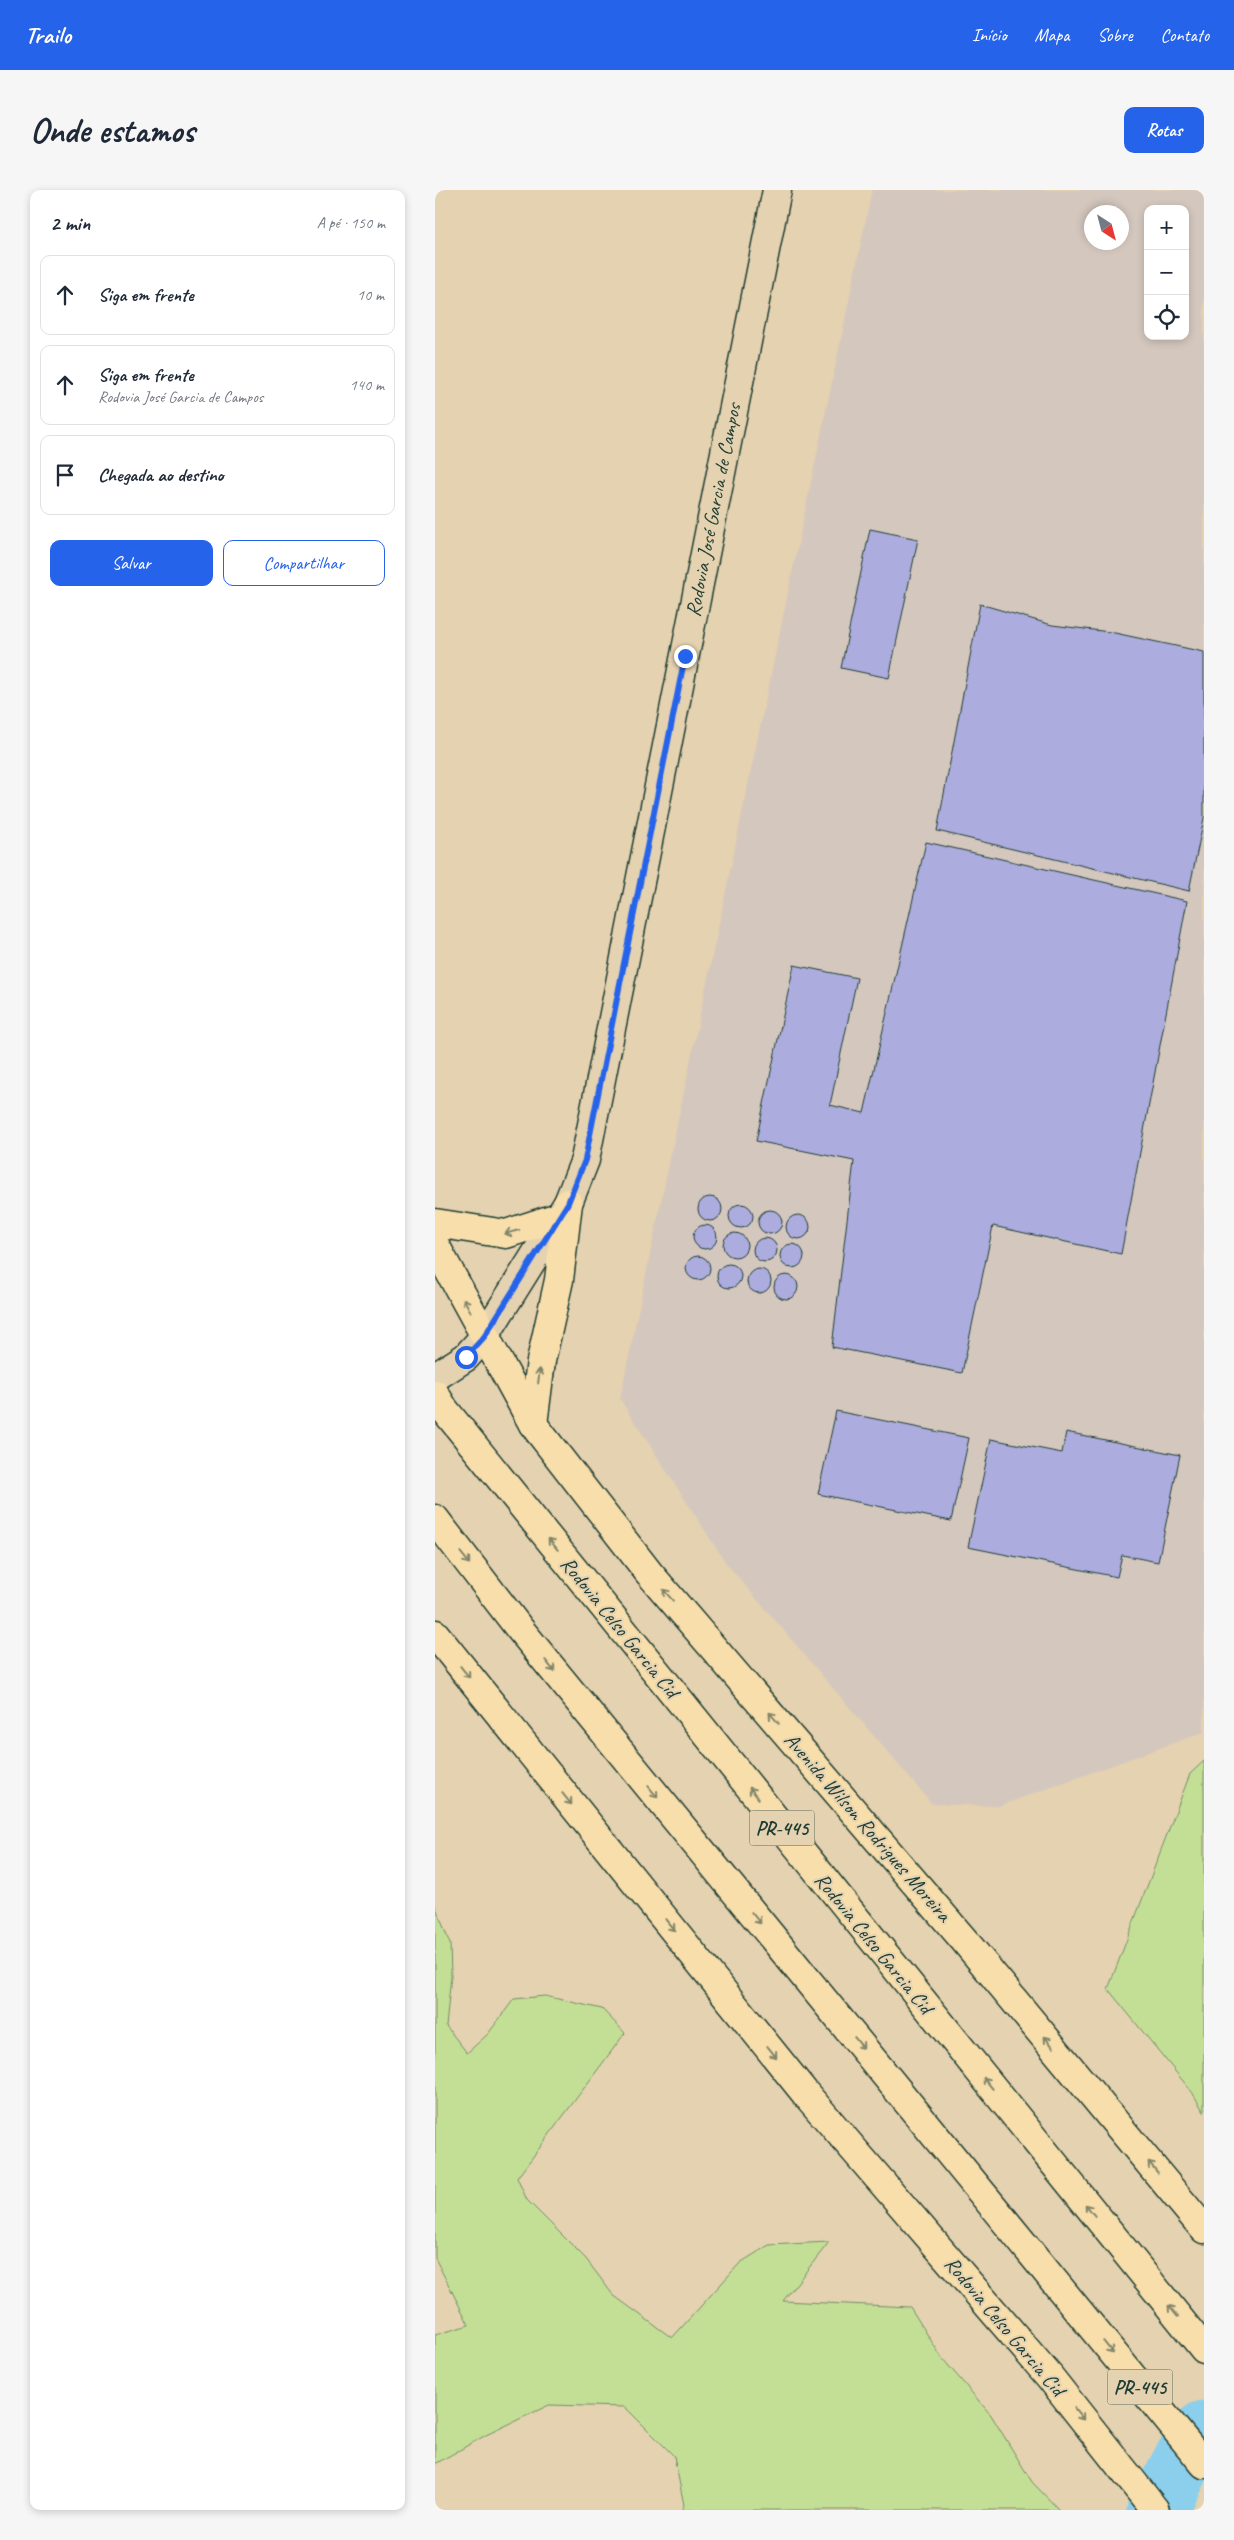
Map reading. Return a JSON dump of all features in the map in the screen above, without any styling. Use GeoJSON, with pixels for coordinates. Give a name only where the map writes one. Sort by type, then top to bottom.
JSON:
{"type":"FeatureCollection","features":[{"type":"Feature","properties":{"kind":"highway"},"geometry":{"type":"LineString","coordinates":[[435,1223],[506,1234],[563,1210],[559,1280],[541,1361],[533,1424]]}},
{"type":"Feature","properties":{"kind":"highway","name":"PR-445"},"geometry":{"type":"LineString","coordinates":[[435,1245],[533,1424]]}},
{"type":"Feature","properties":{"kind":"highway","name":"Rodovia Celso Garcia Cid"},"geometry":{"type":"LineString","coordinates":[[435,1394],[444,1409],[1120,2248],[1204,2349]]}},
{"type":"Feature","properties":{"kind":"highway","name":"Avenida Wilson Rodrigues Moreira"},"geometry":{"type":"LineString","coordinates":[[533,1424],[649,1573],[964,1940],[1204,2229]]}},
{"type":"Feature","properties":{"kind":"highway","name":"PR-445"},"geometry":{"type":"LineString","coordinates":[[435,1519],[519,1628],[1204,2464]]}},
{"type":"Feature","properties":{"kind":"highway","name":"Rodovia Celso Garcia Cid"},"geometry":{"type":"LineString","coordinates":[[435,1634],[805,2093],[1049,2376],[1155,2510]]}},
{"type":"Feature","properties":{"kind":"street","name":"Rodovia José Garcia de Campos"},"geometry":{"type":"LineString","coordinates":[[435,1377],[466,1357],[484,1337],[563,1210],[585,1160],[777,190]]}},
{"type":"Feature","properties":{"kind":"shaded area"},"geometry":{"type":"Polygon","coordinates":[[[872,190],[1204,190],[1204,1732],[999,1806],[932,1804],[726,1563],[620,1399],[872,190]]]}},
{"type":"Feature","properties":{"kind":"green space"},"geometry":{"type":"Polygon","coordinates":[[[1204,1761],[1204,2112],[1192,2092],[1108,1989],[1190,1774],[1204,1761]]]}},
{"type":"Feature","properties":{"kind":"green space"},"geometry":{"type":"Polygon","coordinates":[[[435,1905],[450,1944],[451,1976],[446,2026],[467,2053],[488,2034],[514,1999],[545,1996],[602,2009],[625,2033],[517,2178],[527,2200],[586,2259],[613,2295],[672,2338],[740,2263],[769,2245],[829,2242],[783,2301],[910,2307],[942,2358],[991,2415],[1032,2482],[1059,2510],[682,2510],[684,2505],[674,2456],[625,2407],[549,2405],[486,2435],[435,2464],[435,2335],[469,2325],[435,2258],[435,1905]]]}},
{"type":"Feature","properties":{"kind":"building"},"geometry":{"type":"Polygon","coordinates":[[[870,529],[918,539],[889,678],[841,668],[870,529]]]}},
{"type":"Feature","properties":{"kind":"building"},"geometry":{"type":"Polygon","coordinates":[[[980,604],[1052,625],[1110,632],[1204,652],[1204,818],[1189,891],[937,831],[980,604]]]}},
{"type":"Feature","properties":{"kind":"building"},"geometry":{"type":"Polygon","coordinates":[[[926,842],[1187,901],[1121,1254],[993,1226],[962,1373],[832,1347],[854,1161],[756,1141],[794,965],[857,978],[830,1105],[864,1113],[926,842]]]}},
{"type":"Feature","properties":{"kind":"building"},"geometry":{"type":"Polygon","coordinates":[[[710,1197],[718,1201],[722,1209],[718,1217],[710,1221],[702,1217],[698,1209],[702,1201],[710,1197]]]}},
{"type":"Feature","properties":{"kind":"building"},"geometry":{"type":"Polygon","coordinates":[[[741,1204],[749,1208],[753,1216],[749,1224],[741,1228],[733,1224],[729,1216],[733,1208],[741,1204]]]}},
{"type":"Feature","properties":{"kind":"building"},"geometry":{"type":"Polygon","coordinates":[[[770,1210],[778,1214],[782,1222],[778,1230],[770,1234],[762,1230],[758,1222],[762,1214],[770,1210]]]}},
{"type":"Feature","properties":{"kind":"building"},"geometry":{"type":"Polygon","coordinates":[[[798,1215],[806,1219],[810,1227],[806,1235],[798,1239],[790,1235],[786,1227],[790,1219],[798,1215]]]}},
{"type":"Feature","properties":{"kind":"building"},"geometry":{"type":"Polygon","coordinates":[[[705,1225],[713,1229],[717,1237],[713,1245],[705,1249],[697,1245],[693,1237],[697,1229],[705,1225]]]}},
{"type":"Feature","properties":{"kind":"building"},"geometry":{"type":"Polygon","coordinates":[[[735,1233],[743,1237],[747,1245],[743,1253],[735,1257],[727,1253],[723,1245],[727,1237],[735,1233]]]}},
{"type":"Feature","properties":{"kind":"building"},"geometry":{"type":"Polygon","coordinates":[[[765,1238],[773,1242],[777,1250],[773,1258],[765,1262],[757,1258],[753,1250],[757,1242],[765,1238]]]}},
{"type":"Feature","properties":{"kind":"building"},"geometry":{"type":"Polygon","coordinates":[[[792,1244],[800,1248],[804,1256],[800,1264],[792,1268],[784,1264],[780,1256],[784,1248],[792,1244]]]}},
{"type":"Feature","properties":{"kind":"building"},"geometry":{"type":"Polygon","coordinates":[[[698,1256],[706,1260],[710,1268],[706,1276],[698,1280],[690,1276],[686,1268],[690,1260],[698,1256]]]}},
{"type":"Feature","properties":{"kind":"building"},"geometry":{"type":"Polygon","coordinates":[[[729,1264],[737,1268],[741,1276],[737,1284],[729,1288],[721,1284],[717,1276],[721,1268],[729,1264]]]}},
{"type":"Feature","properties":{"kind":"building"},"geometry":{"type":"Polygon","coordinates":[[[759,1269],[767,1273],[771,1281],[767,1289],[759,1293],[751,1289],[747,1281],[751,1273],[759,1269]]]}},
{"type":"Feature","properties":{"kind":"building"},"geometry":{"type":"Polygon","coordinates":[[[786,1275],[794,1279],[798,1287],[794,1295],[786,1299],[778,1295],[774,1287],[778,1279],[786,1275]]]}},
{"type":"Feature","properties":{"kind":"building"},"geometry":{"type":"Polygon","coordinates":[[[836,1411],[969,1438],[951,1521],[818,1494],[836,1411]]]}},
{"type":"Feature","properties":{"kind":"building"},"geometry":{"type":"Polygon","coordinates":[[[1066,1432],[1180,1455],[1158,1562],[1122,1555],[1117,1577],[968,1547],[991,1439],[1062,1453],[1066,1432]]]}},
{"type":"Feature","properties":{"kind":"waterway"},"geometry":{"type":"LineString","coordinates":[[1157,2510],[1183,2461],[1204,2431]]}},
{"type":"Feature","properties":{"kind":"route"},"geometry":{"type":"LineString","coordinates":[[466,1357],[484,1337],[568,1203],[585,1160],[685,656]]}}]}
